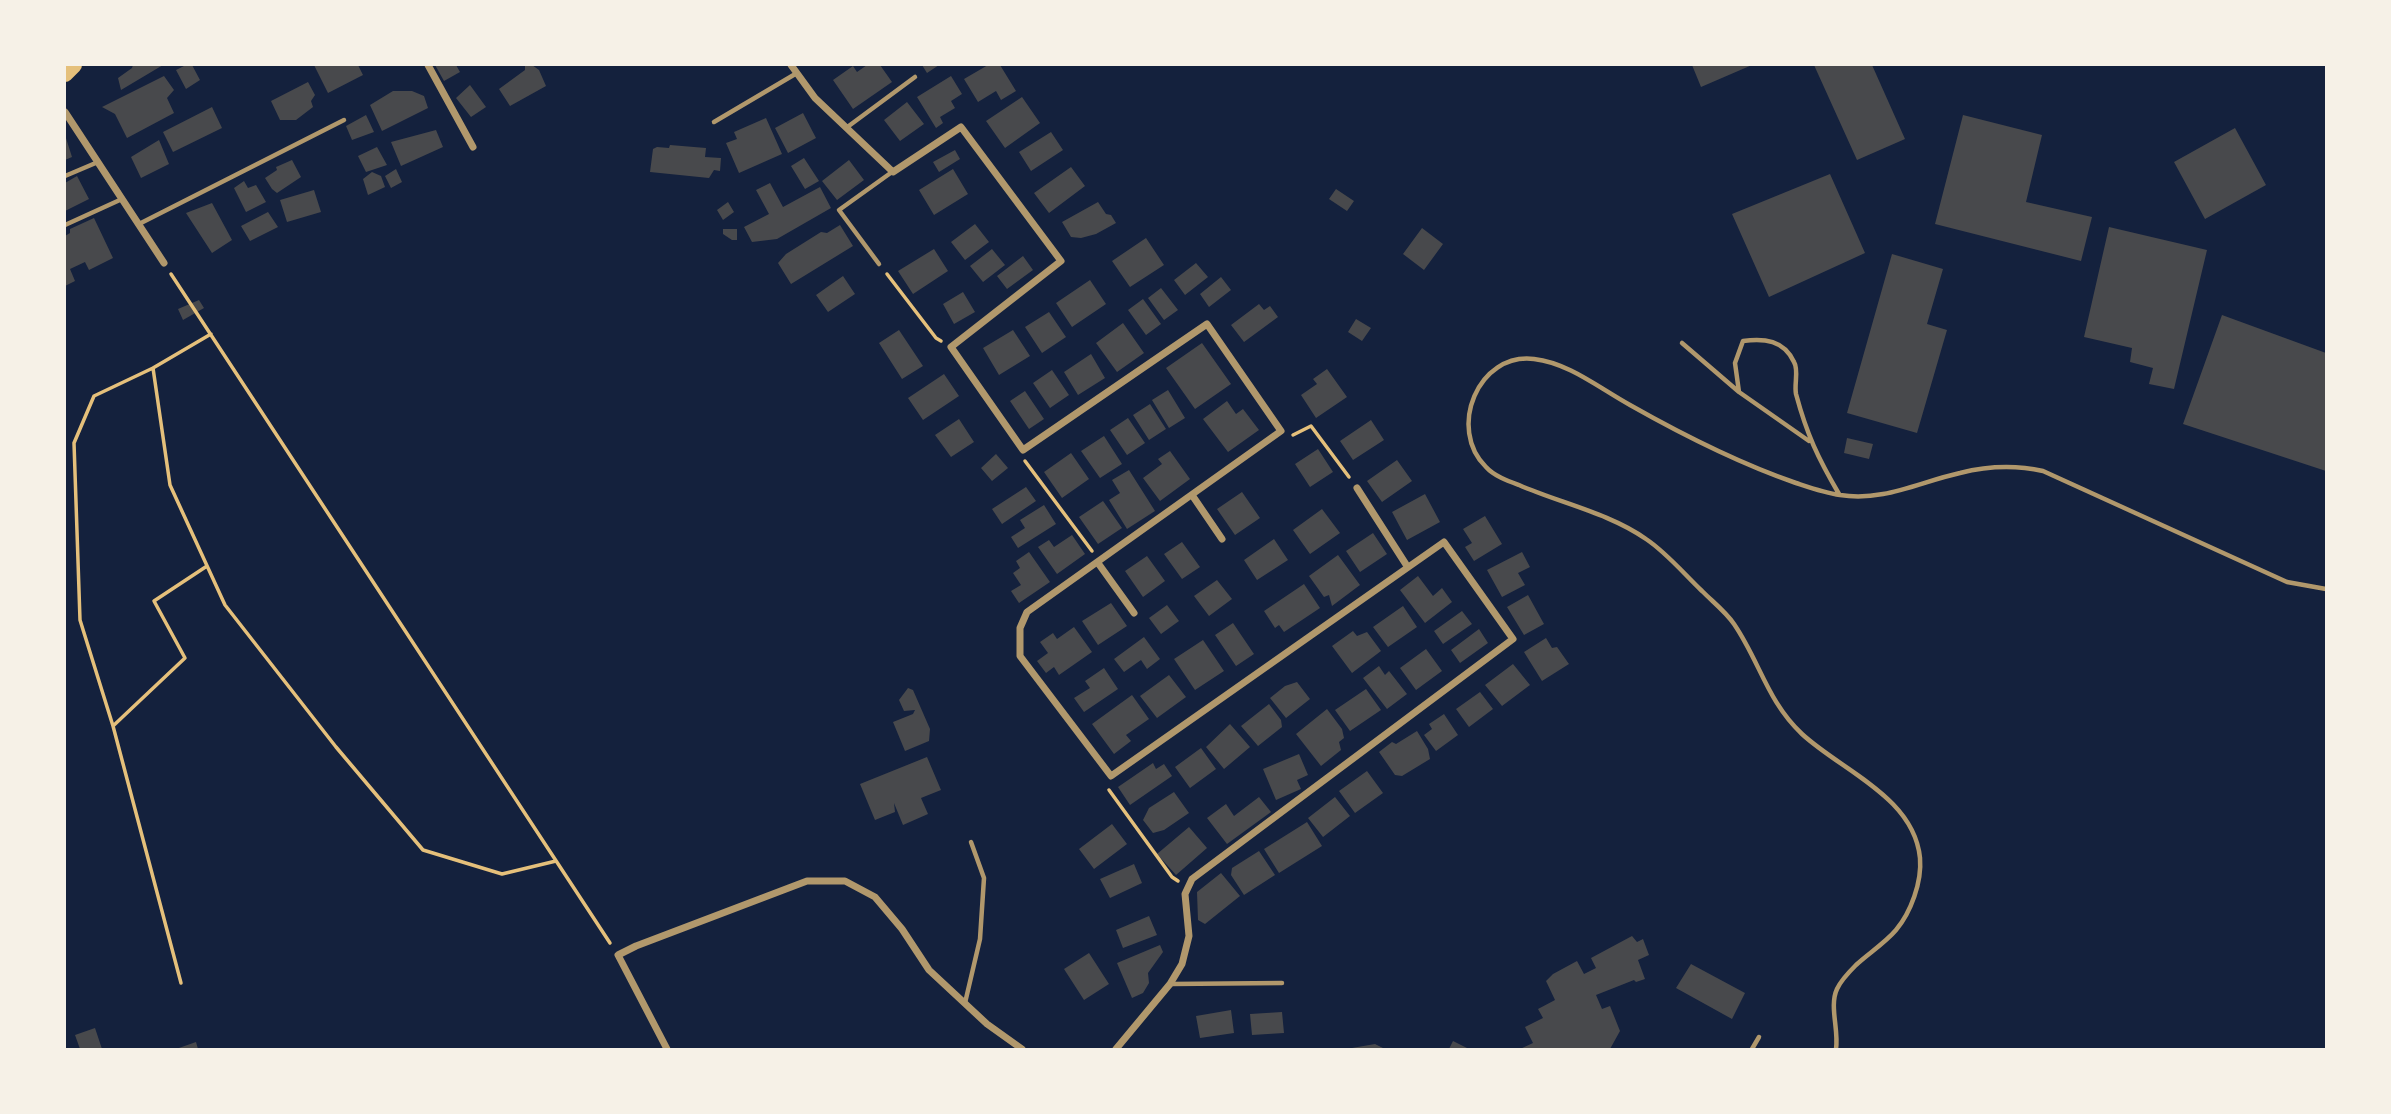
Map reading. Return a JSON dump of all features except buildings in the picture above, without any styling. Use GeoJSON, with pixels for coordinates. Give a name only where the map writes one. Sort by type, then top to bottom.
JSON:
{"type":"FeatureCollection","features":[{"type":"Feature","properties":{"kind":"highway"},"geometry":{"type":"LineString","coordinates":[[65,74],[74,65]]}},
{"type":"Feature","properties":{"kind":"street"},"geometry":{"type":"LineString","coordinates":[[428,65],[473,147]]}},
{"type":"Feature","properties":{"kind":"street"},"geometry":{"type":"LineString","coordinates":[[791,65],[815,98],[893,172],[961,127],[1060,261],[951,347],[1023,450],[1207,324],[1281,431],[1027,612],[1020,628],[1020,656],[1111,776],[1444,542],[1513,639],[1192,879],[1185,894],[1189,936],[1182,964],[1170,984],[1116,1049]]}},
{"type":"Feature","properties":{"kind":"street"},"geometry":{"type":"LineString","coordinates":[[65,112],[164,263]]}},
{"type":"Feature","properties":{"kind":"street"},"geometry":{"type":"LineString","coordinates":[[1357,488],[1407,566]]}},
{"type":"Feature","properties":{"kind":"street"},"geometry":{"type":"LineString","coordinates":[[1192,495],[1222,539]]}},
{"type":"Feature","properties":{"kind":"street"},"geometry":{"type":"LineString","coordinates":[[1098,563],[1134,613]]}},
{"type":"Feature","properties":{"kind":"street"},"geometry":{"type":"LineString","coordinates":[[667,1049],[618,955],[807,881],[845,881],[875,897],[902,929],[929,970],[964,1004],[1022,1049]]}},
{"type":"Feature","properties":{"kind":"lane"},"geometry":{"type":"LineString","coordinates":[[714,121],[797,73]]}},
{"type":"Feature","properties":{"kind":"lane"},"geometry":{"type":"LineString","coordinates":[[846,129],[915,77]]}},
{"type":"Feature","properties":{"kind":"lane"},"geometry":{"type":"LineString","coordinates":[[138,224],[344,120]]}},
{"type":"Feature","properties":{"kind":"lane"},"geometry":{"type":"LineString","coordinates":[[65,176],[98,162]]}},
{"type":"Feature","properties":{"kind":"lane"},"geometry":{"type":"LineString","coordinates":[[879,264],[839,210],[893,172]]}},
{"type":"Feature","properties":{"kind":"lane"},"geometry":{"type":"LineString","coordinates":[[65,225],[123,199]]}},
{"type":"Feature","properties":{"kind":"lane"},"geometry":{"type":"LineString","coordinates":[[1739,391],[1735,363],[1743,341],[1763,338],[1781,345],[1796,363],[1795,390],[1810,442],[1839,495]]}},
{"type":"Feature","properties":{"kind":"lane"},"geometry":{"type":"LineString","coordinates":[[1682,343],[1739,391],[1810,442]]}},
{"type":"Feature","properties":{"kind":"lane"},"geometry":{"type":"LineString","coordinates":[[1836,1049],[1836,990],[1846,975],[1895,932],[1912,902],[1920,871],[1920,856],[1903,814],[1819,748],[1792,723],[1771,697],[1732,620],[1658,548],[1630,530],[1532,491],[1487,469],[1474,452],[1468,433],[1468,413],[1476,390],[1489,374],[1506,361],[1527,358],[1545,360],[1564,367],[1630,406],[1743,464],[1839,495],[1882,495],[1994,466],[2043,471],[2287,582],[2326,589]]}},
{"type":"Feature","properties":{"kind":"lane"},"geometry":{"type":"LineString","coordinates":[[964,1004],[980,939],[984,878],[971,842]]}},
{"type":"Feature","properties":{"kind":"lane"},"geometry":{"type":"LineString","coordinates":[[1170,984],[1282,983]]}},
{"type":"Feature","properties":{"kind":"lane"},"geometry":{"type":"LineString","coordinates":[[1752,1049],[1759,1037]]}},
{"type":"Feature","properties":{"kind":"path"},"geometry":{"type":"LineString","coordinates":[[164,263],[618,955]]}},
{"type":"Feature","properties":{"kind":"path"},"geometry":{"type":"LineString","coordinates":[[879,264],[936,338],[951,347]]}},
{"type":"Feature","properties":{"kind":"path"},"geometry":{"type":"LineString","coordinates":[[181,983],[113,726],[80,620],[74,443],[94,396],[153,368],[211,334]]}},
{"type":"Feature","properties":{"kind":"path"},"geometry":{"type":"LineString","coordinates":[[153,368],[170,485],[225,606],[336,747],[423,850],[502,874],[556,861]]}},
{"type":"Feature","properties":{"kind":"path"},"geometry":{"type":"LineString","coordinates":[[1281,431],[1294,435],[1311,426],[1357,488]]}},
{"type":"Feature","properties":{"kind":"path"},"geometry":{"type":"LineString","coordinates":[[1023,450],[1023,458],[1090,548],[1098,563]]}},
{"type":"Feature","properties":{"kind":"path"},"geometry":{"type":"LineString","coordinates":[[113,726],[185,658],[154,601],[207,566]]}},
{"type":"Feature","properties":{"kind":"path"},"geometry":{"type":"LineString","coordinates":[[1111,776],[1106,786],[1172,877],[1188,888]]}}]}
